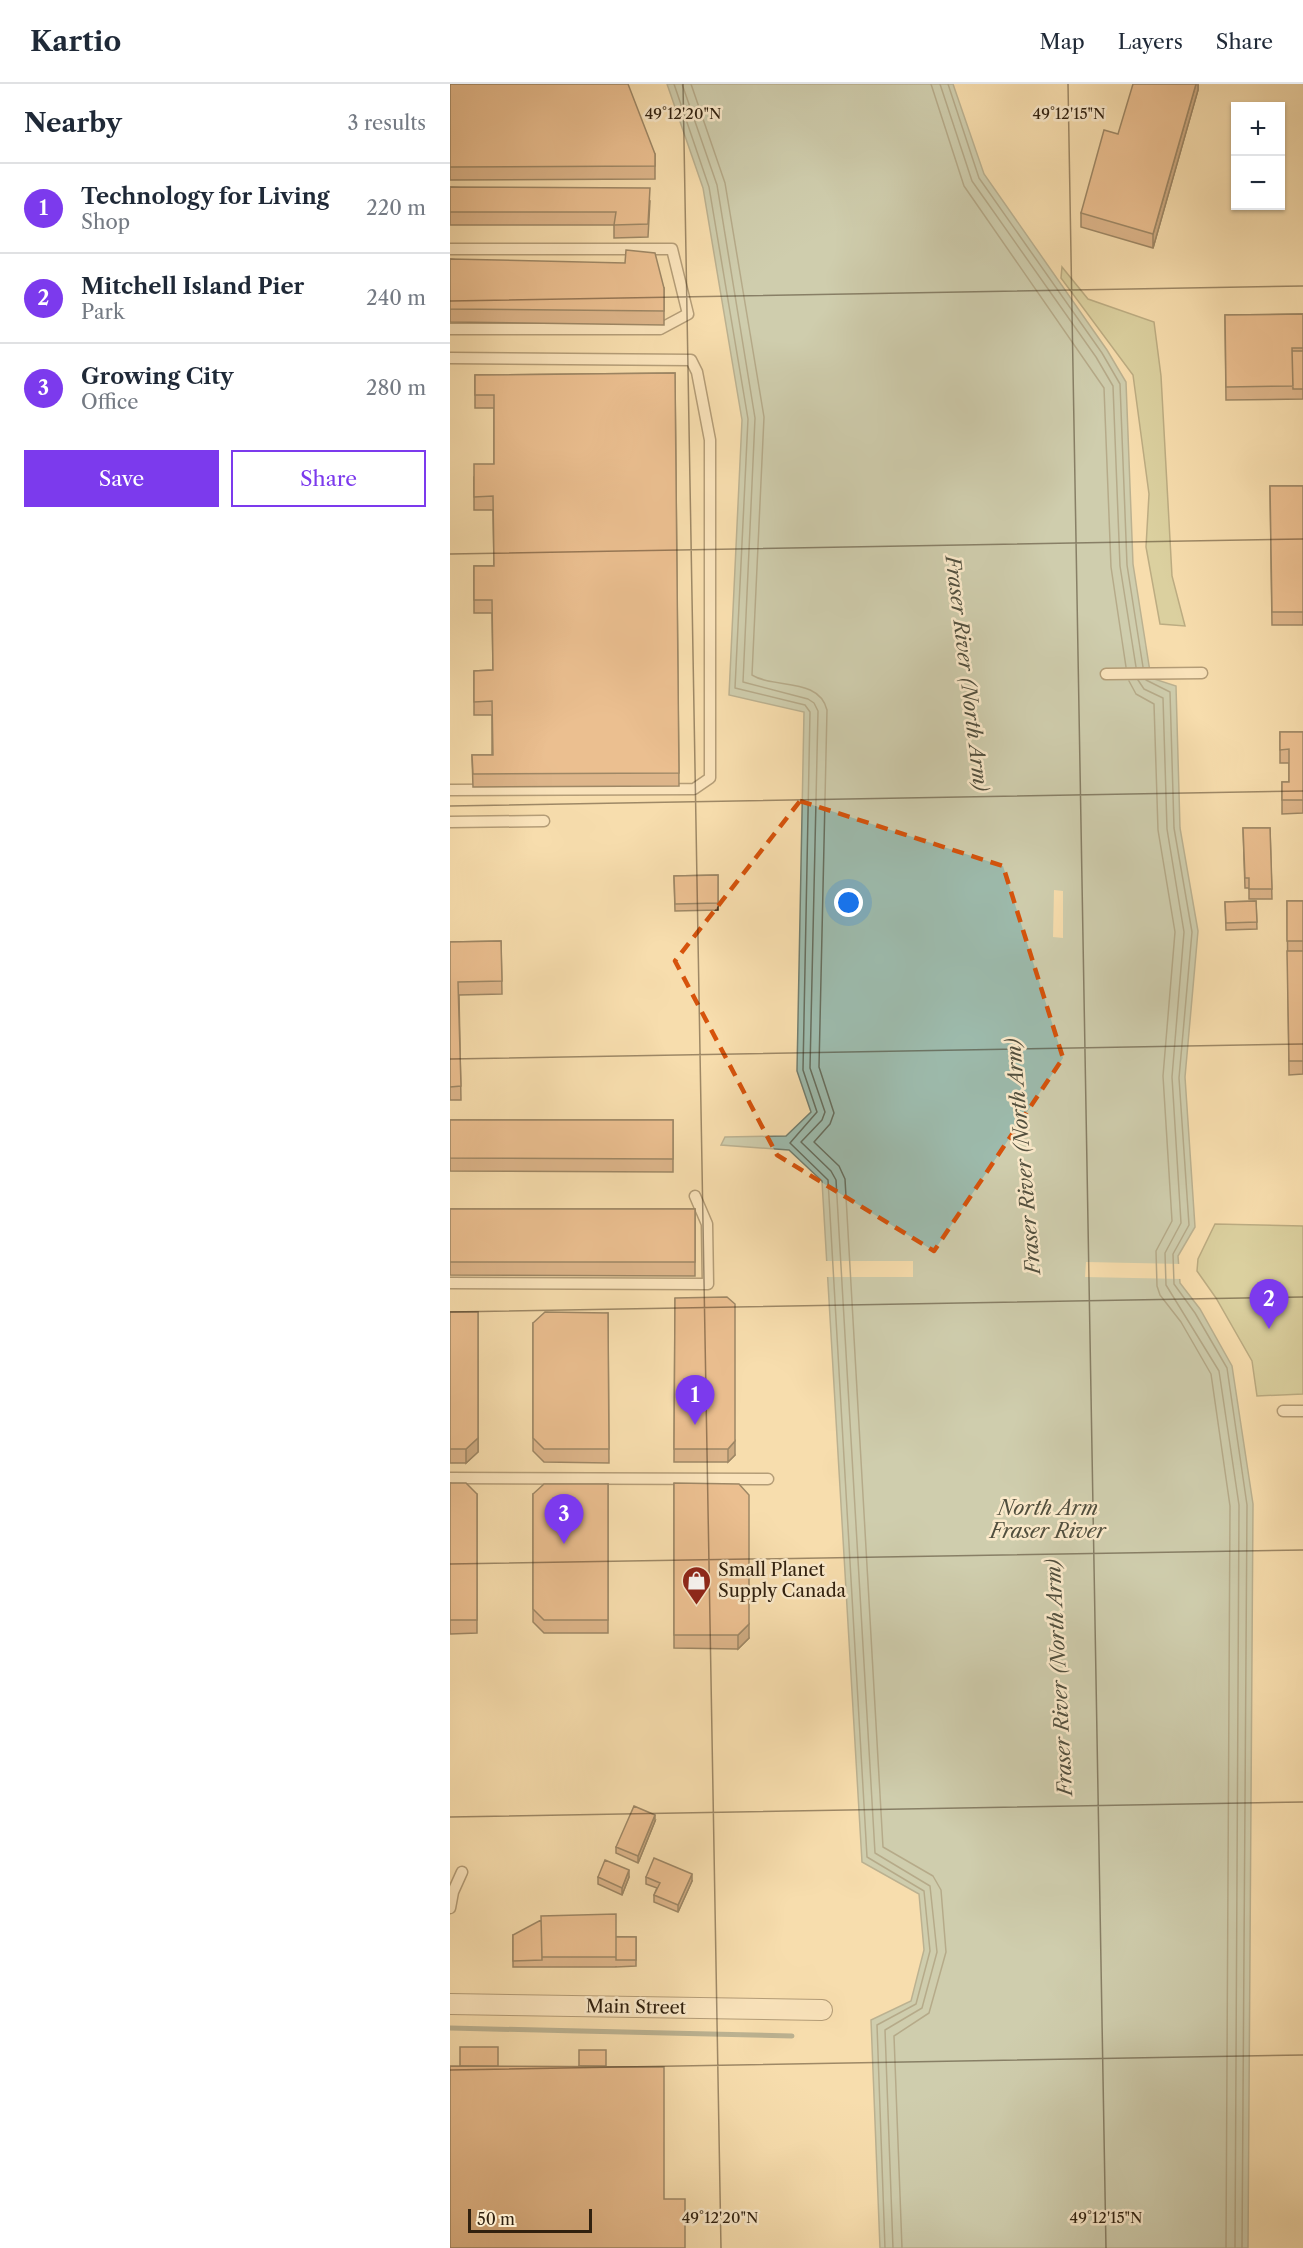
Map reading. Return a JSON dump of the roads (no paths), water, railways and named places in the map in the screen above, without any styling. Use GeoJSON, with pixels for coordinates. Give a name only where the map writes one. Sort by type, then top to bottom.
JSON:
{"type":"FeatureCollection","features":[{"type":"Feature","properties":{"kind":"street","name":"Main Street"},"geometry":{"type":"LineString","coordinates":[[450,2004],[822,2010]]}},
{"type":"Feature","properties":{"kind":"lane"},"geometry":{"type":"LineString","coordinates":[[450,249],[672,249],[688,314],[660,329],[450,329]]}},
{"type":"Feature","properties":{"kind":"lane"},"geometry":{"type":"LineString","coordinates":[[450,358],[691,360],[697,372],[710,440],[710,778],[694,789],[450,790]]}},
{"type":"Feature","properties":{"kind":"lane"},"geometry":{"type":"LineString","coordinates":[[1106,674],[1202,673]]}},
{"type":"Feature","properties":{"kind":"lane"},"geometry":{"type":"LineString","coordinates":[[450,822],[544,822]]}},
{"type":"Feature","properties":{"kind":"lane"},"geometry":{"type":"LineString","coordinates":[[450,1283],[708,1284],[707,1224],[694,1196]]}},
{"type":"Feature","properties":{"kind":"lane"},"geometry":{"type":"LineString","coordinates":[[1283,1411],[1303,1411]]}},
{"type":"Feature","properties":{"kind":"lane"},"geometry":{"type":"LineString","coordinates":[[450,1478],[768,1479]]}},
{"type":"Feature","properties":{"kind":"lane"},"geometry":{"type":"LineString","coordinates":[[450,1908],[462,1872]]}},
{"type":"Feature","properties":{"kind":"water","name":"North Arm Fraser River"},"geometry":{"type":"Polygon","coordinates":[[[667,84],[953,84],[984,174],[1107,350],[1126,382],[1133,564],[1151,678],[1176,686],[1180,828],[1198,931],[1185,1077],[1195,1227],[1178,1256],[1180,1283],[1200,1309],[1232,1366],[1253,1504],[1248,2248],[880,2248],[871,2020],[911,2001],[924,1950],[919,1894],[862,1862],[822,1181],[789,1150],[721,1145],[725,1137],[786,1136],[811,1112],[797,1071],[804,712],[729,695],[742,420],[703,188],[667,84]]]}},
{"type":"Feature","properties":{"kind":"waterway"},"geometry":{"type":"LineString","coordinates":[[450,2028],[792,2036]]}},
{"type":"Feature","properties":{"kind":"place","name":"Mitchell Island Pier"},"geometry":{"type":"Point","coordinates":[1269,1329]}},
{"type":"Feature","properties":{"kind":"place","name":"Technology for Living"},"geometry":{"type":"Point","coordinates":[695,1425]}},
{"type":"Feature","properties":{"kind":"place","name":"Growing City"},"geometry":{"type":"Point","coordinates":[564,1544]}},
{"type":"Feature","properties":{"kind":"place","name":"Small Planet Supply Canada"},"geometry":{"type":"Point","coordinates":[697,1606]}},
{"type":"Feature","properties":{"kind":"water label","name":"Fraser River (North Arm)"},"geometry":{"type":"Point","coordinates":[967,674]}},
{"type":"Feature","properties":{"kind":"water label","name":"Fraser River (North Arm)"},"geometry":{"type":"Point","coordinates":[1023,1156]}},
{"type":"Feature","properties":{"kind":"water label","name":"Fraser River (North Arm)"},"geometry":{"type":"Point","coordinates":[1059,1677]}}]}
